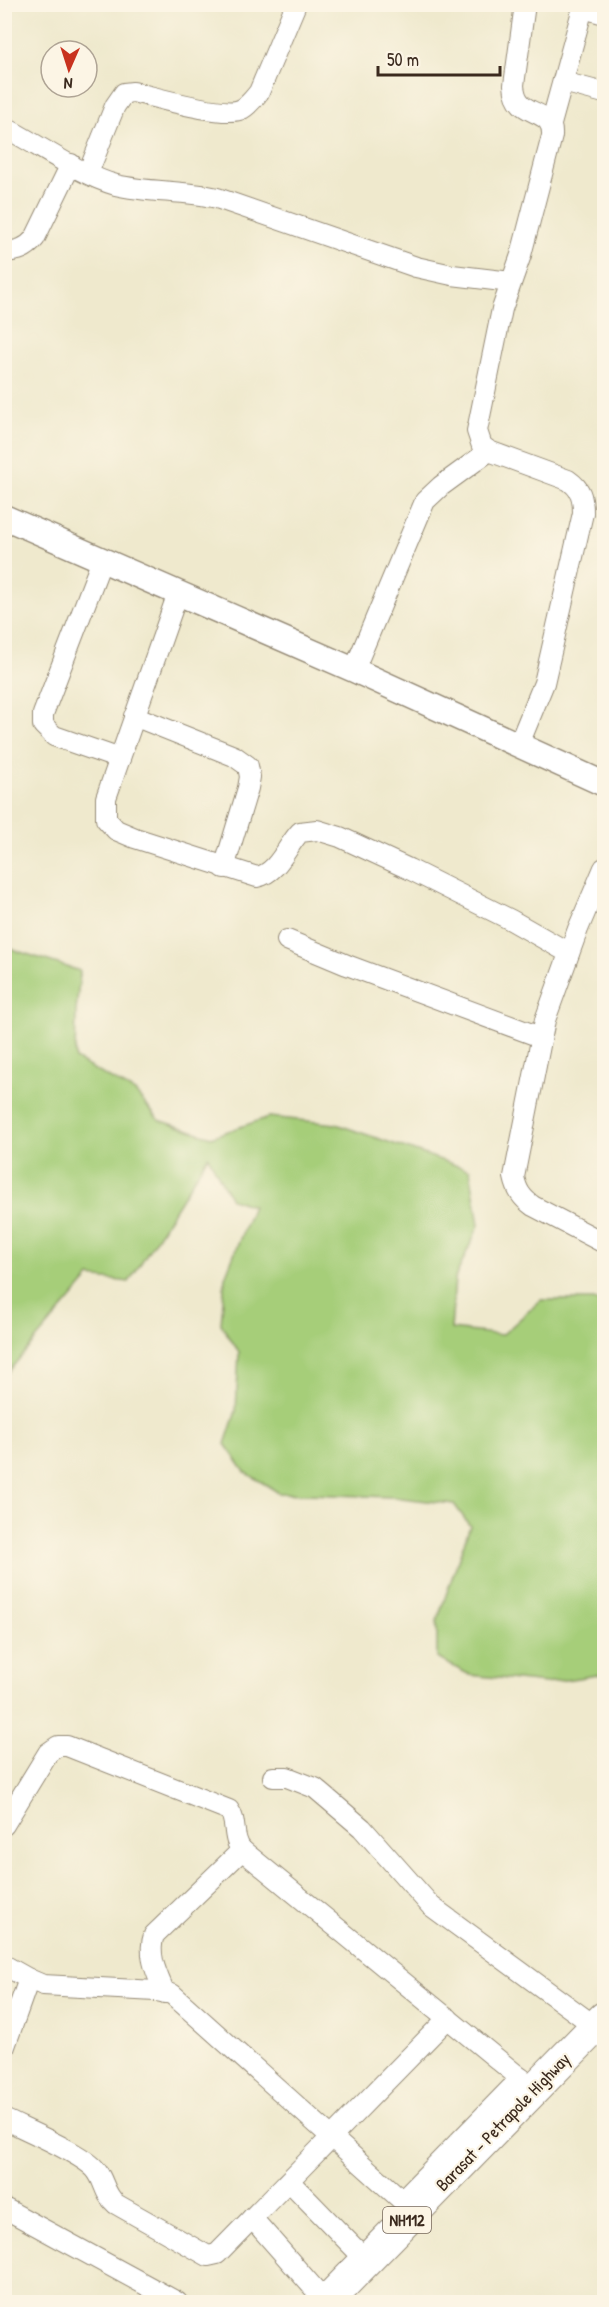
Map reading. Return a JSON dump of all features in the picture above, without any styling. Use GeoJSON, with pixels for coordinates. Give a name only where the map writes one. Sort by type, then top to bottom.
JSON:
{"type":"FeatureCollection","features":[{"type":"Feature","properties":{"kind":"highway","name":"Barasat - Petrapole Highway"},"geometry":{"type":"LineString","coordinates":[[326,2302],[367,2261],[409,2206],[528,2084],[601,2023]]}},
{"type":"Feature","properties":{"kind":"street"},"geometry":{"type":"LineString","coordinates":[[4,252],[18,251],[28,246],[35,238],[124,93],[133,92],[231,112],[242,109],[259,92],[296,4]]}},
{"type":"Feature","properties":{"kind":"street"},"geometry":{"type":"LineString","coordinates":[[525,4],[514,95],[522,106],[548,119],[551,124]]}},
{"type":"Feature","properties":{"kind":"street"},"geometry":{"type":"LineString","coordinates":[[519,744],[547,672],[583,513],[583,500],[579,488],[568,480],[489,451],[482,446],[477,431],[500,318],[520,255],[552,136],[551,124],[583,6],[604,14]]}},
{"type":"Feature","properties":{"kind":"street"},"geometry":{"type":"LineString","coordinates":[[563,82],[604,93]]}},
{"type":"Feature","properties":{"kind":"street"},"geometry":{"type":"LineString","coordinates":[[4,127],[79,168],[117,185],[217,198],[416,267],[511,282]]}},
{"type":"Feature","properties":{"kind":"street"},"geometry":{"type":"LineString","coordinates":[[354,670],[425,501],[441,486],[489,451]]}},
{"type":"Feature","properties":{"kind":"street"},"geometry":{"type":"LineString","coordinates":[[4,517],[354,670],[604,784]]}},
{"type":"Feature","properties":{"kind":"street"},"geometry":{"type":"LineString","coordinates":[[102,560],[43,714],[43,725],[54,736],[120,759]]}},
{"type":"Feature","properties":{"kind":"street"},"geometry":{"type":"LineString","coordinates":[[178,593],[105,808],[106,819],[116,830],[250,876],[265,876],[300,832],[317,830],[339,837],[410,869],[511,920],[569,953]]}},
{"type":"Feature","properties":{"kind":"street"},"geometry":{"type":"LineString","coordinates":[[135,716],[234,756],[248,766],[250,777],[248,788],[224,868]]}},
{"type":"Feature","properties":{"kind":"street"},"geometry":{"type":"LineString","coordinates":[[604,868],[569,953],[540,1037],[514,1177],[516,1189],[523,1199],[604,1243]]}},
{"type":"Feature","properties":{"kind":"street"},"geometry":{"type":"LineString","coordinates":[[286,940],[540,1037]]}},
{"type":"Feature","properties":{"kind":"street"},"geometry":{"type":"LineString","coordinates":[[4,1825],[48,1753],[58,1746],[67,1746],[229,1810],[234,1819],[235,1839],[242,1850],[528,2084]]}},
{"type":"Feature","properties":{"kind":"street"},"geometry":{"type":"LineString","coordinates":[[273,1777],[286,1777],[315,1788],[363,1828],[431,1906],[601,2023]]}},
{"type":"Feature","properties":{"kind":"street"},"geometry":{"type":"LineString","coordinates":[[165,1993],[153,1964],[150,1945],[153,1935],[242,1850]]}},
{"type":"Feature","properties":{"kind":"street"},"geometry":{"type":"LineString","coordinates":[[4,1965],[29,1980],[43,1984],[172,1994],[409,2206]]}},
{"type":"Feature","properties":{"kind":"street"},"geometry":{"type":"LineString","coordinates":[[4,2049],[29,1980]]}},
{"type":"Feature","properties":{"kind":"street"},"geometry":{"type":"LineString","coordinates":[[4,2119],[87,2162],[99,2174],[108,2196],[116,2204],[201,2254],[208,2256],[217,2254],[448,2018]]}},
{"type":"Feature","properties":{"kind":"street"},"geometry":{"type":"LineString","coordinates":[[289,2181],[367,2261]]}},
{"type":"Feature","properties":{"kind":"street"},"geometry":{"type":"LineString","coordinates":[[4,2208],[177,2302]]}},
{"type":"Feature","properties":{"kind":"street"},"geometry":{"type":"LineString","coordinates":[[252,2218],[326,2302]]}},
{"type":"Feature","properties":{"kind":"green space"},"geometry":{"type":"Polygon","coordinates":[[[5,947],[80,971],[75,1059],[135,1092],[159,1120],[211,1137],[269,1117],[336,1124],[470,1170],[479,1225],[455,1278],[451,1329],[502,1335],[541,1300],[594,1300],[604,1304],[603,1674],[546,1683],[470,1675],[437,1658],[437,1621],[470,1526],[454,1504],[392,1497],[279,1493],[245,1472],[225,1444],[236,1411],[239,1352],[221,1324],[225,1277],[253,1206],[231,1199],[208,1156],[129,1282],[90,1277],[5,1373],[5,947]]]}}]}
